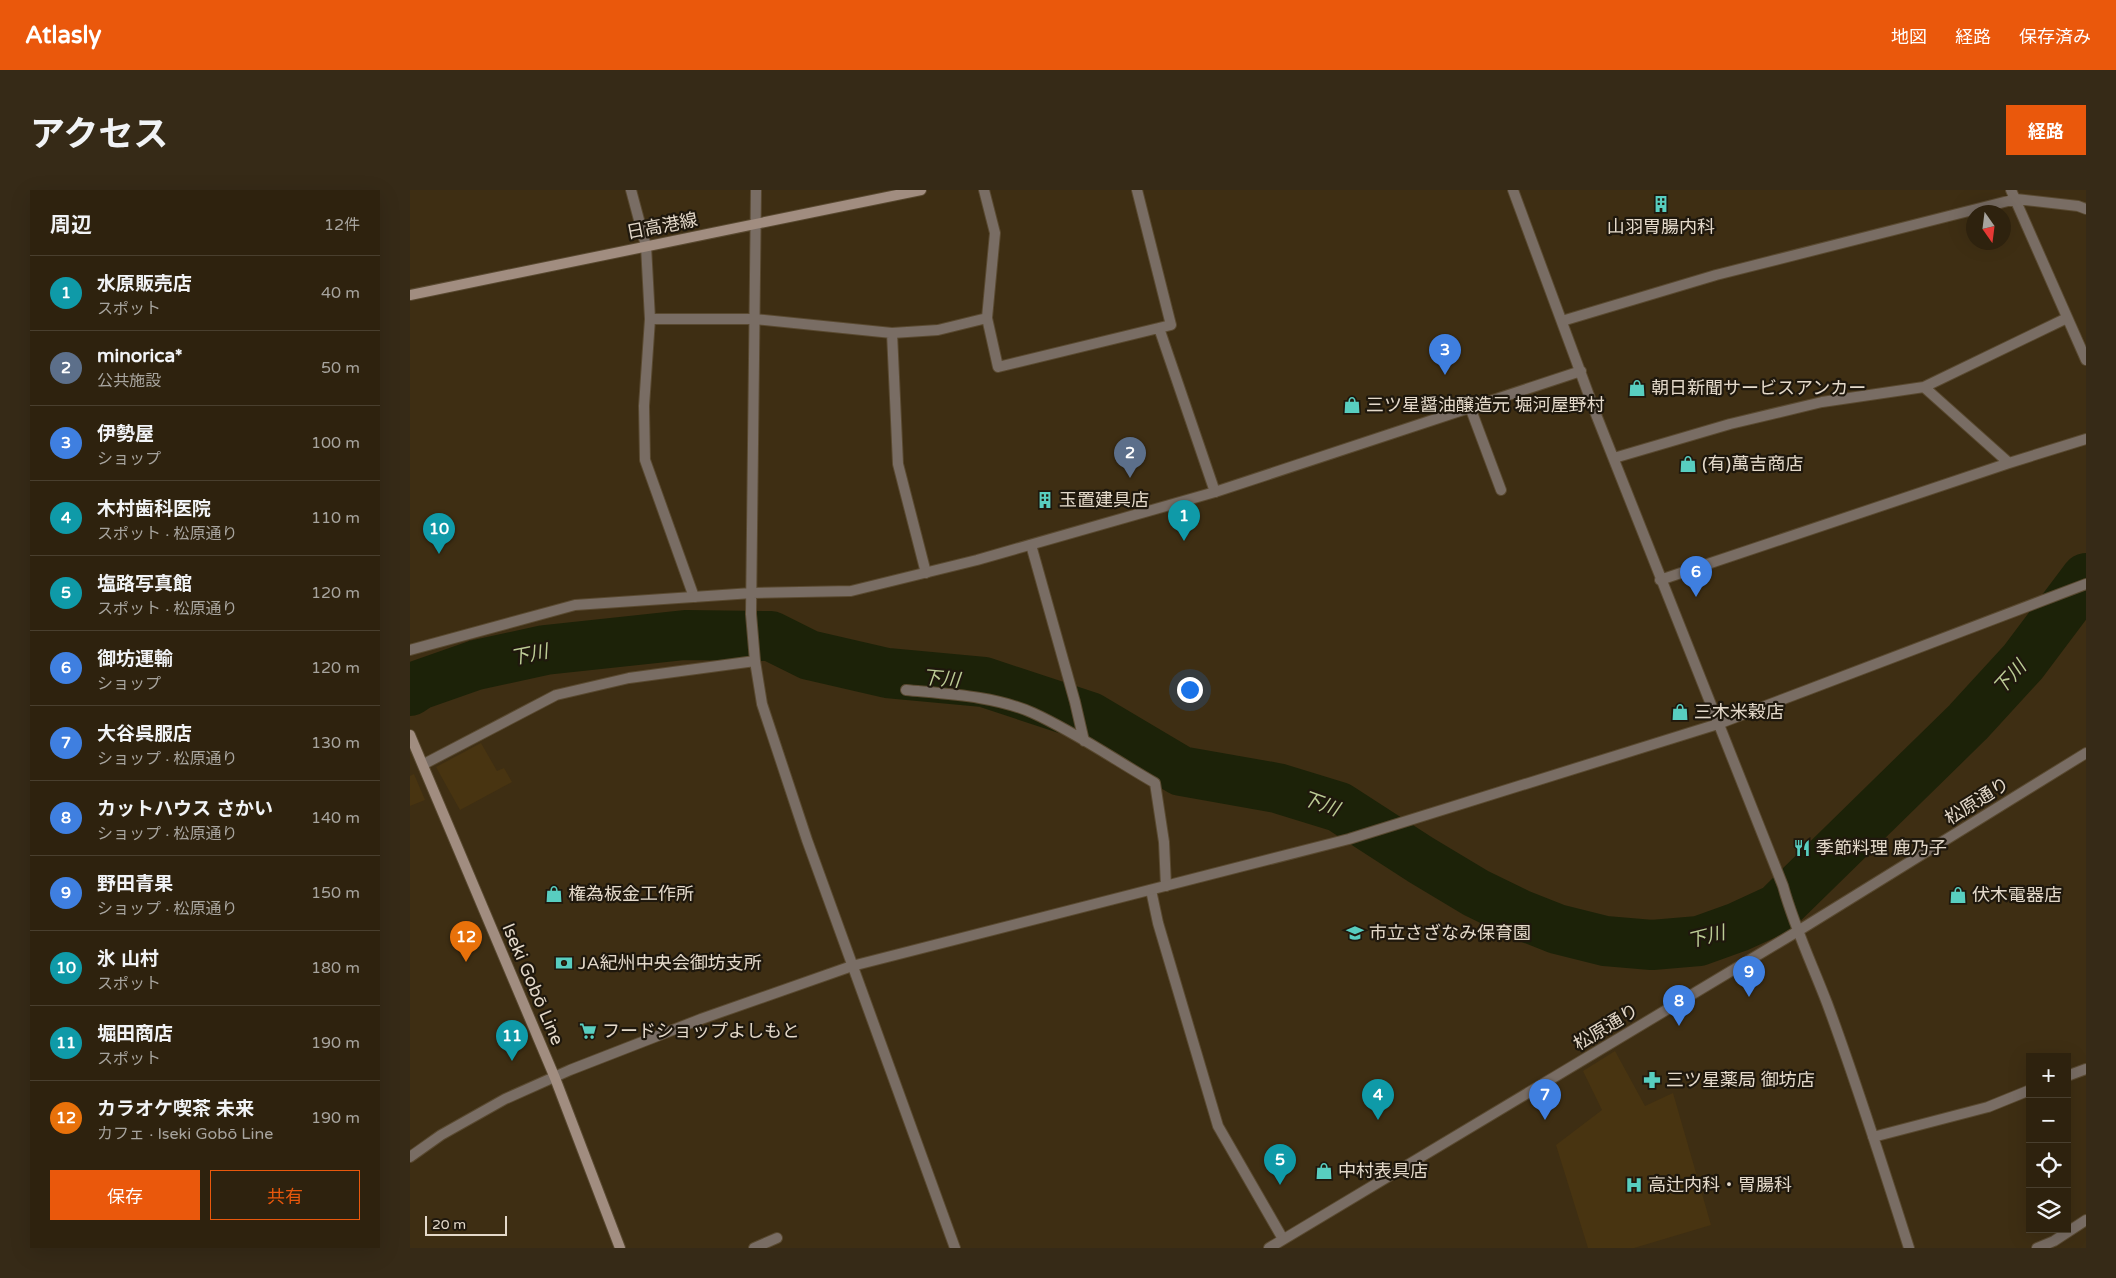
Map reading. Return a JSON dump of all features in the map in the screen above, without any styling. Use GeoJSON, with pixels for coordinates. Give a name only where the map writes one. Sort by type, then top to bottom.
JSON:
{"type":"FeatureCollection","features":[{"type":"Feature","properties":{"kind":"main road","name":"日高港線"},"geometry":{"type":"LineString","coordinates":[[410,295],[921,190]]}},
{"type":"Feature","properties":{"kind":"main road","name":"Iseki Gobō Line"},"geometry":{"type":"LineString","coordinates":[[410,735],[424,764],[555,1078],[620,1248]]}},
{"type":"Feature","properties":{"kind":"street"},"geometry":{"type":"LineString","coordinates":[[631,190],[646,246],[650,319],[644,406],[645,460],[694,597]]}},
{"type":"Feature","properties":{"kind":"street"},"geometry":{"type":"LineString","coordinates":[[756,190],[751,614],[755,661],[765,713],[807,840],[956,1248]]}},
{"type":"Feature","properties":{"kind":"street"},"geometry":{"type":"LineString","coordinates":[[984,190],[996,233],[986,318],[998,367],[1171,324],[1137,190]]}},
{"type":"Feature","properties":{"kind":"street"},"geometry":{"type":"LineString","coordinates":[[1513,190],[1660,580],[1783,886],[1792,919],[1827,1003],[1909,1248]]}},
{"type":"Feature","properties":{"kind":"street"},"geometry":{"type":"LineString","coordinates":[[1562,322],[1716,275],[2014,195],[2086,208]]}},
{"type":"Feature","properties":{"kind":"street"},"geometry":{"type":"LineString","coordinates":[[2014,195],[2086,360]]}},
{"type":"Feature","properties":{"kind":"street"},"geometry":{"type":"LineString","coordinates":[[650,319],[754,319],[892,333],[938,330],[986,318]]}},
{"type":"Feature","properties":{"kind":"street"},"geometry":{"type":"LineString","coordinates":[[1614,458],[1730,424],[1822,402],[1924,387],[2067,318]]}},
{"type":"Feature","properties":{"kind":"street"},"geometry":{"type":"LineString","coordinates":[[1159,328],[1215,492]]}},
{"type":"Feature","properties":{"kind":"street"},"geometry":{"type":"LineString","coordinates":[[892,333],[898,464],[926,573]]}},
{"type":"Feature","properties":{"kind":"street"},"geometry":{"type":"LineString","coordinates":[[410,650],[575,605],[752,593],[851,591],[1031,545],[1215,492],[1581,371]]}},
{"type":"Feature","properties":{"kind":"street"},"geometry":{"type":"LineString","coordinates":[[1924,387],[2009,462]]}},
{"type":"Feature","properties":{"kind":"street"},"geometry":{"type":"LineString","coordinates":[[1470,407],[1501,490]]}},
{"type":"Feature","properties":{"kind":"street"},"geometry":{"type":"LineString","coordinates":[[1660,580],[2009,462],[2086,439]]}},
{"type":"Feature","properties":{"kind":"street"},"geometry":{"type":"LineString","coordinates":[[1031,545],[1083,737]]}},
{"type":"Feature","properties":{"kind":"street"},"geometry":{"type":"LineString","coordinates":[[410,1157],[441,1135],[505,1099],[701,1019],[852,966],[1349,839],[1718,724],[2086,584]]}},
{"type":"Feature","properties":{"kind":"street"},"geometry":{"type":"LineString","coordinates":[[424,764],[556,695],[629,678],[755,661]]}},
{"type":"Feature","properties":{"kind":"street"},"geometry":{"type":"LineString","coordinates":[[906,690],[948,694],[1004,704],[1032,713],[1083,737],[1155,783],[1164,842],[1166,886]]}},
{"type":"Feature","properties":{"kind":"street","name":"松原通り"},"geometry":{"type":"LineString","coordinates":[[1269,1248],[1798,932],[2086,753]]}},
{"type":"Feature","properties":{"kind":"street"},"geometry":{"type":"LineString","coordinates":[[1151,890],[1158,923],[1218,1126],[1283,1239]]}},
{"type":"Feature","properties":{"kind":"street"},"geometry":{"type":"LineString","coordinates":[[2071,1075],[2086,1069]]}},
{"type":"Feature","properties":{"kind":"street"},"geometry":{"type":"LineString","coordinates":[[1873,1137],[1988,1107],[2026,1092]]}},
{"type":"Feature","properties":{"kind":"street"},"geometry":{"type":"LineString","coordinates":[[2037,1248],[2054,1242],[2086,1220]]}},
{"type":"Feature","properties":{"kind":"street"},"geometry":{"type":"LineString","coordinates":[[754,1248],[777,1238]]}},
{"type":"Feature","properties":{"kind":"shaded area"},"geometry":{"type":"Polygon","coordinates":[[[481,743],[497,771],[504,768],[512,782],[460,810],[436,767],[481,743]]]}},
{"type":"Feature","properties":{"kind":"shaded area"},"geometry":{"type":"Polygon","coordinates":[[[414,774],[425,800],[410,806],[410,776],[414,774]]]}},
{"type":"Feature","properties":{"kind":"shaded area","name":"高辻内科・胃腸科"},"geometry":{"type":"Polygon","coordinates":[[[1615,1051],[1645,1106],[1673,1093],[1711,1225],[1634,1248],[1588,1248],[1556,1145],[1602,1110],[1583,1071],[1615,1051]]]}},
{"type":"Feature","properties":{"kind":"waterway","name":"下川"},"geometry":{"type":"LineString","coordinates":[[410,691],[419,685],[476,665],[545,650],[685,635],[771,636],[809,655],[887,673],[984,682],[1090,717],[1181,771],[1277,788],[1339,807],[1476,893],[1519,914],[1557,929],[1605,941],[1652,945],[1699,941],[1738,927],[1777,909],[1968,722],[2023,662],[2086,578]]}},
{"type":"Feature","properties":{"kind":"place","name":"山羽胃腸内科"},"geometry":{"type":"Point","coordinates":[1661,204]}},
{"type":"Feature","properties":{"kind":"place","name":"伊勢屋"},"geometry":{"type":"Point","coordinates":[1445,375]}},
{"type":"Feature","properties":{"kind":"place","name":"朝日新聞サービスアンカー"},"geometry":{"type":"Point","coordinates":[1637,388]}},
{"type":"Feature","properties":{"kind":"place","name":"三ツ星醤油醸造元 堀河屋野村"},"geometry":{"type":"Point","coordinates":[1352,405]}},
{"type":"Feature","properties":{"kind":"place","name":"(有)萬吉商店"},"geometry":{"type":"Point","coordinates":[1688,464]}},
{"type":"Feature","properties":{"kind":"place","name":"minorica*"},"geometry":{"type":"Point","coordinates":[1130,478]}},
{"type":"Feature","properties":{"kind":"place","name":"玉置建具店"},"geometry":{"type":"Point","coordinates":[1045,500]}},
{"type":"Feature","properties":{"kind":"place","name":"水原販売店"},"geometry":{"type":"Point","coordinates":[1184,541]}},
{"type":"Feature","properties":{"kind":"place","name":"氷 山村"},"geometry":{"type":"Point","coordinates":[439,554]}},
{"type":"Feature","properties":{"kind":"place","name":"御坊運輸"},"geometry":{"type":"Point","coordinates":[1696,597]}},
{"type":"Feature","properties":{"kind":"place","name":"三木米穀店"},"geometry":{"type":"Point","coordinates":[1680,712]}},
{"type":"Feature","properties":{"kind":"place","name":"季節料理 鹿乃子"},"geometry":{"type":"Point","coordinates":[1802,848]}},
{"type":"Feature","properties":{"kind":"place","name":"権為板金工作所"},"geometry":{"type":"Point","coordinates":[554,894]}},
{"type":"Feature","properties":{"kind":"place","name":"伏木電器店"},"geometry":{"type":"Point","coordinates":[1958,895]}},
{"type":"Feature","properties":{"kind":"place","name":"市立さざなみ保育園"},"geometry":{"type":"Point","coordinates":[1355,933]}},
{"type":"Feature","properties":{"kind":"place","name":"カラオケ喫茶 未来"},"geometry":{"type":"Point","coordinates":[466,962]}},
{"type":"Feature","properties":{"kind":"place","name":"JA紀州中央会御坊支所"},"geometry":{"type":"Point","coordinates":[564,963]}},
{"type":"Feature","properties":{"kind":"place","name":"野田青果"},"geometry":{"type":"Point","coordinates":[1749,997]}},
{"type":"Feature","properties":{"kind":"place","name":"カットハウス さかい"},"geometry":{"type":"Point","coordinates":[1679,1026]}},
{"type":"Feature","properties":{"kind":"place","name":"フードショップよしもと"},"geometry":{"type":"Point","coordinates":[588,1031]}},
{"type":"Feature","properties":{"kind":"place","name":"堀田商店"},"geometry":{"type":"Point","coordinates":[512,1061]}},
{"type":"Feature","properties":{"kind":"place","name":"三ツ星薬局 御坊店"},"geometry":{"type":"Point","coordinates":[1652,1080]}},
{"type":"Feature","properties":{"kind":"place","name":"木村歯科医院"},"geometry":{"type":"Point","coordinates":[1378,1120]}},
{"type":"Feature","properties":{"kind":"place","name":"大谷呉服店"},"geometry":{"type":"Point","coordinates":[1545,1120]}},
{"type":"Feature","properties":{"kind":"place","name":"中村表具店"},"geometry":{"type":"Point","coordinates":[1324,1171]}},
{"type":"Feature","properties":{"kind":"place","name":"塩路写真館"},"geometry":{"type":"Point","coordinates":[1280,1185]}},
{"type":"Feature","properties":{"kind":"place","name":"高辻内科・胃腸科"},"geometry":{"type":"Point","coordinates":[1634,1185]}}]}
